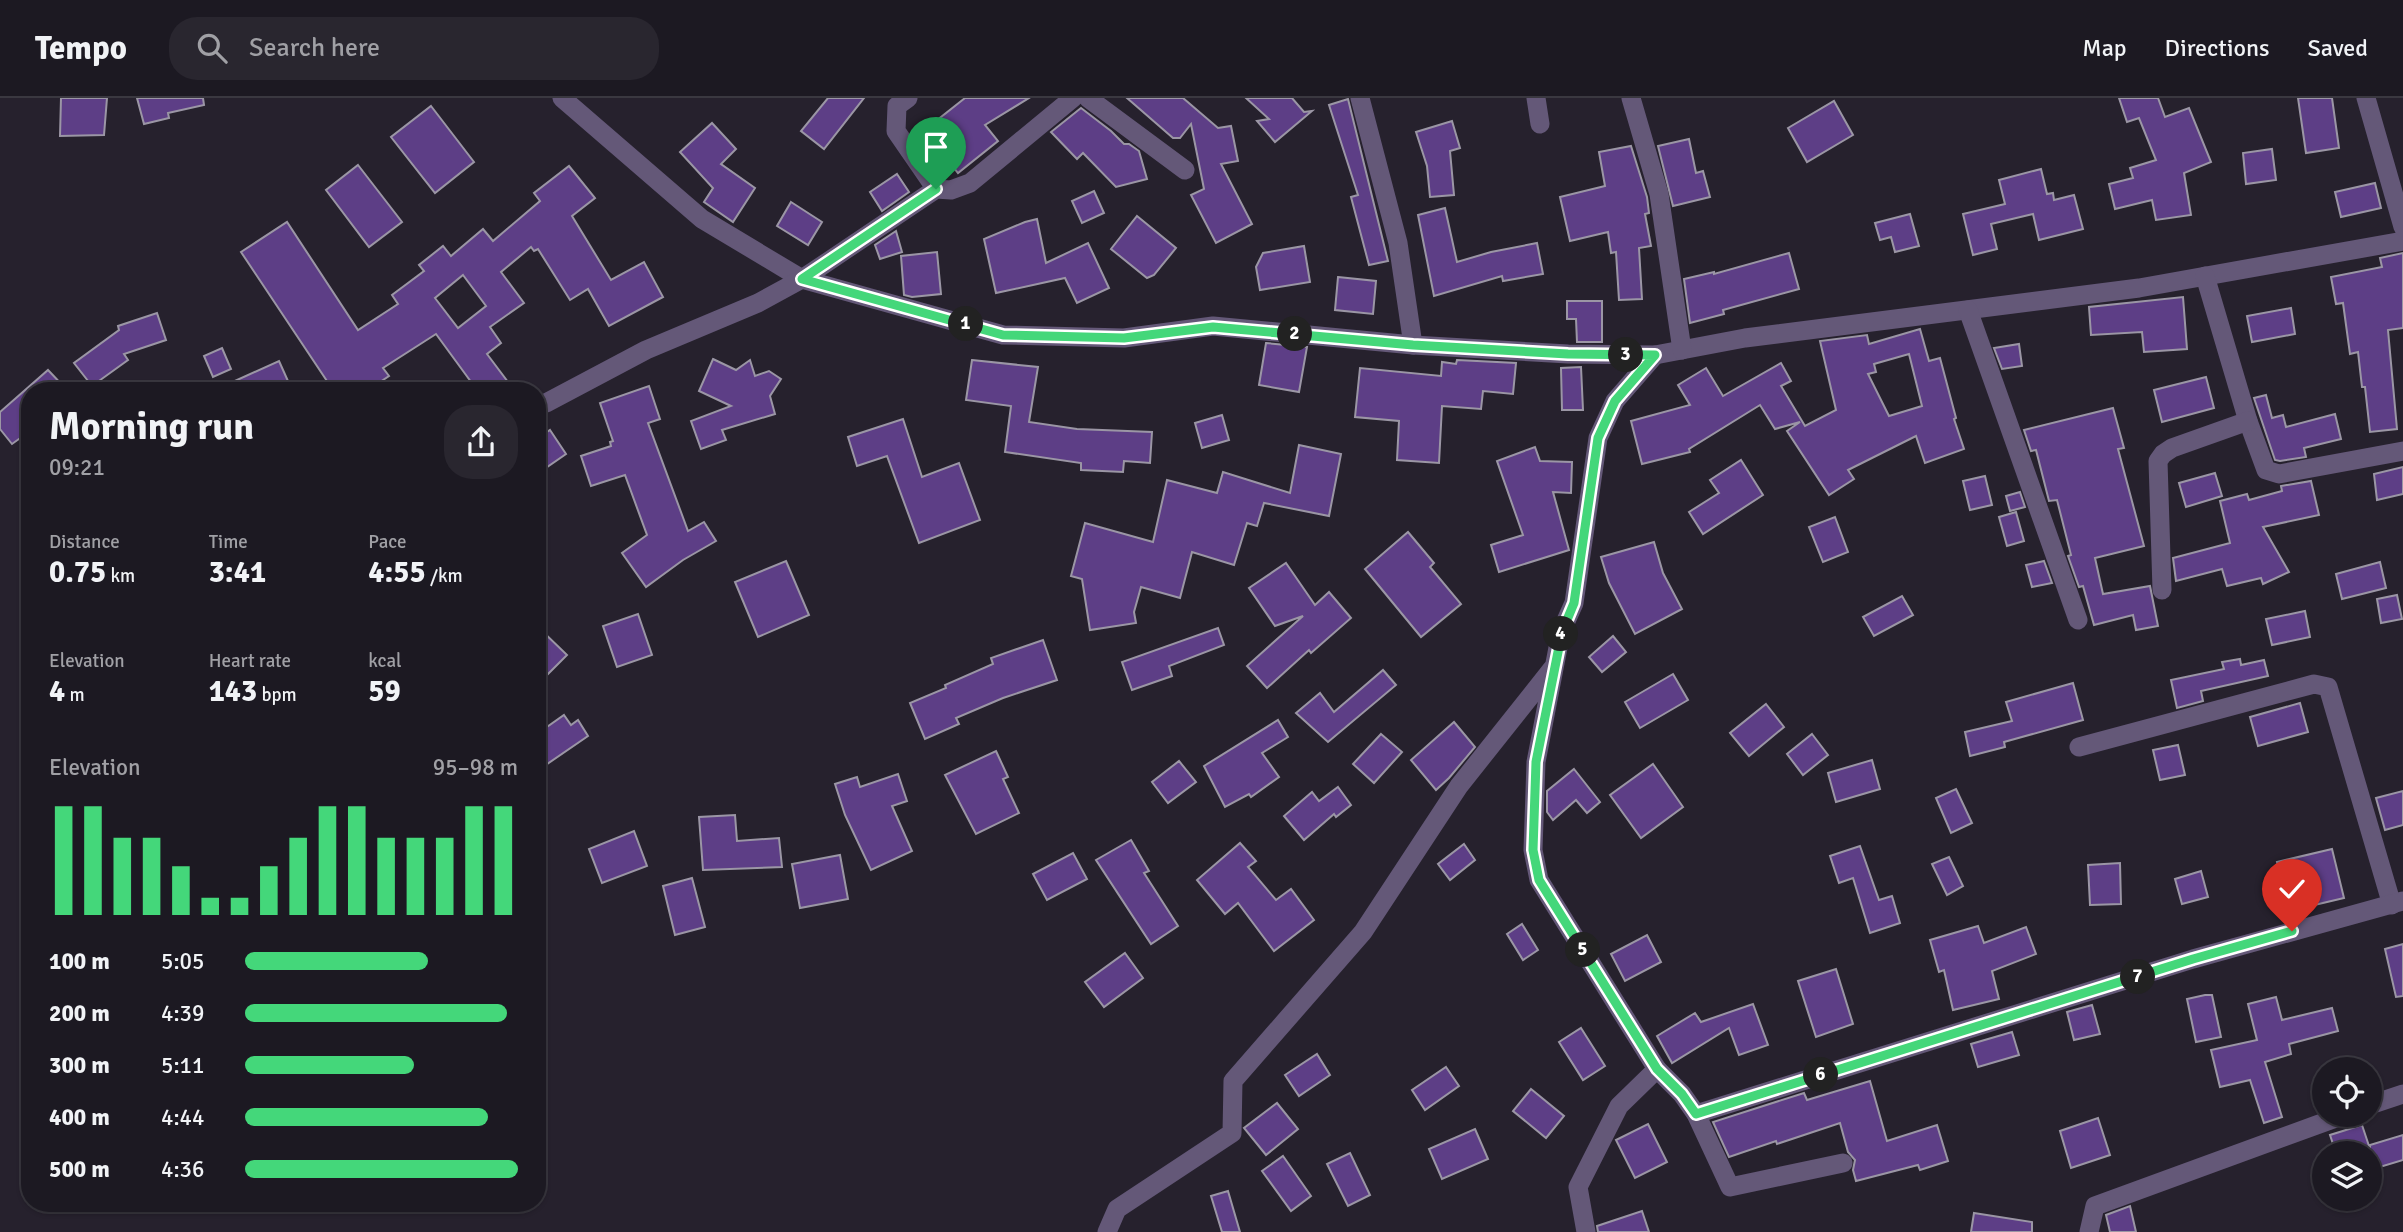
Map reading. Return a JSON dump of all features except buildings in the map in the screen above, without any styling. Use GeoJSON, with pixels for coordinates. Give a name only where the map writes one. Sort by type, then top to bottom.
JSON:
{"type":"FeatureCollection","features":[{"type":"Feature","properties":{"kind":"street"},"geometry":{"type":"LineString","coordinates":[[562,98],[702,219],[802,279],[1003,335],[1124,338],[1213,327],[1413,345],[1568,354],[1655,355],[1745,338],[2139,288],[2403,242]]}},
{"type":"Feature","properties":{"kind":"street"},"geometry":{"type":"LineString","coordinates":[[908,98],[897,106],[896,131],[936,189]]}},
{"type":"Feature","properties":{"kind":"street"},"geometry":{"type":"LineString","coordinates":[[546,403],[646,350],[758,303],[802,279],[936,189],[951,190],[970,183],[1073,98]]}},
{"type":"Feature","properties":{"kind":"street"},"geometry":{"type":"LineString","coordinates":[[1088,98],[1185,170]]}},
{"type":"Feature","properties":{"kind":"street"},"geometry":{"type":"LineString","coordinates":[[1360,98],[1398,243],[1413,345]]}},
{"type":"Feature","properties":{"kind":"street"},"geometry":{"type":"LineString","coordinates":[[1536,98],[1540,124]]}},
{"type":"Feature","properties":{"kind":"street"},"geometry":{"type":"LineString","coordinates":[[1630,98],[1659,194],[1682,350]]}},
{"type":"Feature","properties":{"kind":"street"},"geometry":{"type":"LineString","coordinates":[[2365,98],[2403,227]]}},
{"type":"Feature","properties":{"kind":"street"},"geometry":{"type":"LineString","coordinates":[[2205,276],[2248,421],[2266,470],[2279,474],[2403,451]]}},
{"type":"Feature","properties":{"kind":"street"},"geometry":{"type":"LineString","coordinates":[[1968,310],[2078,620]]}},
{"type":"Feature","properties":{"kind":"street"},"geometry":{"type":"LineString","coordinates":[[1655,355],[1615,401],[1598,438],[1574,603],[1562,632],[1536,762],[1533,850],[1539,880],[1657,1069],[1682,1094],[1696,1114],[1730,1187],[1843,1163]]}},
{"type":"Feature","properties":{"kind":"street"},"geometry":{"type":"LineString","coordinates":[[2162,590],[2158,461],[2172,448],[2248,421]]}},
{"type":"Feature","properties":{"kind":"street"},"geometry":{"type":"LineString","coordinates":[[1107,1232],[1117,1209],[1232,1133],[1233,1082],[1363,932],[1459,786],[1555,666]]}},
{"type":"Feature","properties":{"kind":"street"},"geometry":{"type":"LineString","coordinates":[[1696,1114],[2193,959],[2397,903],[2328,687],[2314,684],[2079,747]]}},
{"type":"Feature","properties":{"kind":"street"},"geometry":{"type":"LineString","coordinates":[[1586,1232],[1578,1187],[1619,1106],[1657,1069]]}},
{"type":"Feature","properties":{"kind":"street"},"geometry":{"type":"LineString","coordinates":[[2382,1101],[2403,1094]]}},
{"type":"Feature","properties":{"kind":"street"},"geometry":{"type":"LineString","coordinates":[[2089,1232],[2095,1206],[2312,1127]]}},
{"type":"Feature","properties":{"kind":"route"},"geometry":{"type":"LineString","coordinates":[[936,189],[802,279],[1003,335],[1124,338],[1213,327],[1413,345],[1568,354],[1655,355],[1615,401],[1598,438],[1574,603],[1562,632],[1544,710],[1536,762],[1533,850],[1539,880],[1657,1069],[1682,1094],[1696,1114],[2193,959],[2292,931]]}}]}
